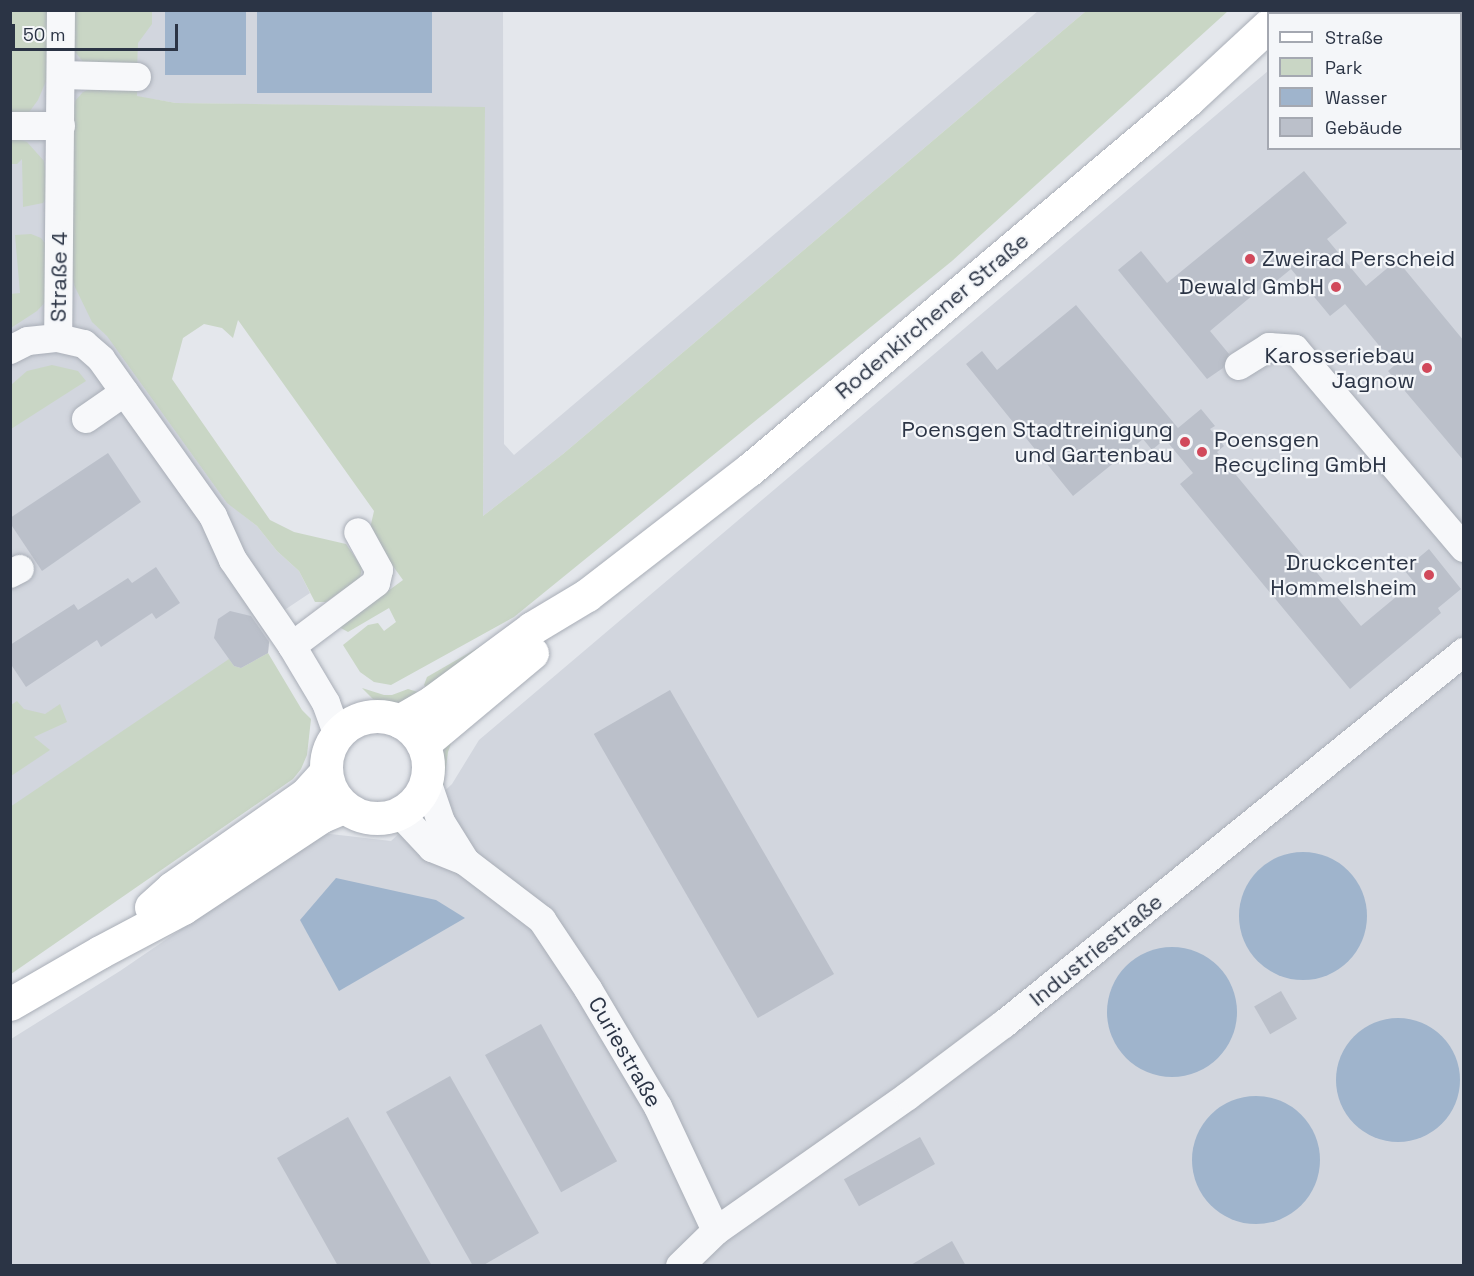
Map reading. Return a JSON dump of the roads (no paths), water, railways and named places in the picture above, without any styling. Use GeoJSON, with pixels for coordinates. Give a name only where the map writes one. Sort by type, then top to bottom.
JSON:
{"type":"FeatureCollection","features":[{"type":"Feature","properties":{"kind":"main road","name":"Rodenkirchener Straße"},"geometry":{"type":"LineString","coordinates":[[399,721],[433,701],[532,628],[587,595],[749,470],[1188,100],[1267,29]]}},
{"type":"Feature","properties":{"kind":"main road","name":"Rodenkirchener Straße"},"geometry":{"type":"LineString","coordinates":[[423,744],[542,646],[587,595]]}},
{"type":"Feature","properties":{"kind":"main road"},"geometry":{"type":"LineString","coordinates":[[377,715],[399,721],[412,729],[423,744],[428,759],[427,781],[418,798],[405,811],[394,816],[362,817],[343,807],[332,793],[325,773],[327,755],[337,734],[354,721],[377,715]]}},
{"type":"Feature","properties":{"kind":"main road"},"geometry":{"type":"LineString","coordinates":[[100,952],[172,888],[305,795],[325,773]]}},
{"type":"Feature","properties":{"kind":"main road"},"geometry":{"type":"LineString","coordinates":[[10,1004],[183,908],[322,816],[343,807]]}},
{"type":"Feature","properties":{"kind":"street","name":"Straße 4"},"geometry":{"type":"LineString","coordinates":[[61,10],[58,338],[84,344],[101,359],[213,516],[232,560],[292,646],[326,703],[337,734]]}},
{"type":"Feature","properties":{"kind":"street"},"geometry":{"type":"LineString","coordinates":[[61,75],[137,77]]}},
{"type":"Feature","properties":{"kind":"street"},"geometry":{"type":"LineString","coordinates":[[10,126],[61,126]]}},
{"type":"Feature","properties":{"kind":"street"},"geometry":{"type":"LineString","coordinates":[[10,350],[28,341],[58,338]]}},
{"type":"Feature","properties":{"kind":"street"},"geometry":{"type":"LineString","coordinates":[[1239,366],[1269,347],[1295,349],[1464,548]]}},
{"type":"Feature","properties":{"kind":"street"},"geometry":{"type":"LineString","coordinates":[[86,418],[125,392]]}},
{"type":"Feature","properties":{"kind":"street"},"geometry":{"type":"LineString","coordinates":[[292,646],[369,592],[376,584],[379,570],[358,532]]}},
{"type":"Feature","properties":{"kind":"street","name":"Industriestraße"},"geometry":{"type":"LineString","coordinates":[[716,1231],[908,1096],[1004,1024],[1464,652]]}},
{"type":"Feature","properties":{"kind":"street","name":"Curiestraße"},"geometry":{"type":"LineString","coordinates":[[427,781],[441,822],[466,862]]}},
{"type":"Feature","properties":{"kind":"street","name":"Curiestraße"},"geometry":{"type":"LineString","coordinates":[[394,816],[400,814],[432,848],[466,862],[542,920],[588,989],[658,1107],[716,1231]]}},
{"type":"Feature","properties":{"kind":"street"},"geometry":{"type":"LineString","coordinates":[[680,1266],[716,1231]]}},
{"type":"Feature","properties":{"kind":"water"},"geometry":{"type":"Polygon","coordinates":[[[165,11],[246,11],[246,75],[165,75],[165,11]]]}},
{"type":"Feature","properties":{"kind":"water"},"geometry":{"type":"Polygon","coordinates":[[[257,11],[432,11],[432,93],[257,93],[257,11]]]}},
{"type":"Feature","properties":{"kind":"water"},"geometry":{"type":"Polygon","coordinates":[[[1303,852],[1327,857],[1348,871],[1362,892],[1367,916],[1362,940],[1348,961],[1327,975],[1303,980],[1279,975],[1258,961],[1244,940],[1239,916],[1244,892],[1258,871],[1279,857],[1303,852]]]}},
{"type":"Feature","properties":{"kind":"water"},"geometry":{"type":"Polygon","coordinates":[[[336,878],[436,900],[465,918],[339,991],[300,920],[336,878]]]}},
{"type":"Feature","properties":{"kind":"water"},"geometry":{"type":"Polygon","coordinates":[[[1172,947],[1197,952],[1218,966],[1232,987],[1237,1012],[1232,1037],[1218,1058],[1197,1072],[1172,1077],[1147,1072],[1126,1058],[1112,1037],[1107,1012],[1112,987],[1126,966],[1147,952],[1172,947]]]}},
{"type":"Feature","properties":{"kind":"water"},"geometry":{"type":"Polygon","coordinates":[[[1398,1018],[1422,1023],[1442,1036],[1455,1056],[1460,1080],[1455,1104],[1442,1124],[1422,1137],[1398,1142],[1374,1137],[1354,1124],[1341,1104],[1336,1080],[1341,1056],[1354,1036],[1374,1023],[1398,1018]]]}},
{"type":"Feature","properties":{"kind":"water"},"geometry":{"type":"Polygon","coordinates":[[[1256,1096],[1280,1101],[1301,1115],[1315,1136],[1320,1160],[1315,1184],[1301,1205],[1280,1219],[1256,1224],[1232,1219],[1211,1205],[1197,1184],[1192,1160],[1197,1136],[1211,1115],[1232,1101],[1256,1096]]]}},
{"type":"Feature","properties":{"kind":"place","name":"Zweirad Perscheid"},"geometry":{"type":"Point","coordinates":[1250,259]}},
{"type":"Feature","properties":{"kind":"place","name":"Dewald GmbH"},"geometry":{"type":"Point","coordinates":[1336,287]}},
{"type":"Feature","properties":{"kind":"place","name":"Karosseriebau Jagnow"},"geometry":{"type":"Point","coordinates":[1427,368]}},
{"type":"Feature","properties":{"kind":"place","name":"Poensgen Stadtreinigung und Gartenbau"},"geometry":{"type":"Point","coordinates":[1185,442]}},
{"type":"Feature","properties":{"kind":"place","name":"Poensgen Recycling GmbH"},"geometry":{"type":"Point","coordinates":[1202,452]}},
{"type":"Feature","properties":{"kind":"place","name":"Druckcenter Hommelsheim"},"geometry":{"type":"Point","coordinates":[1429,575]}}]}
